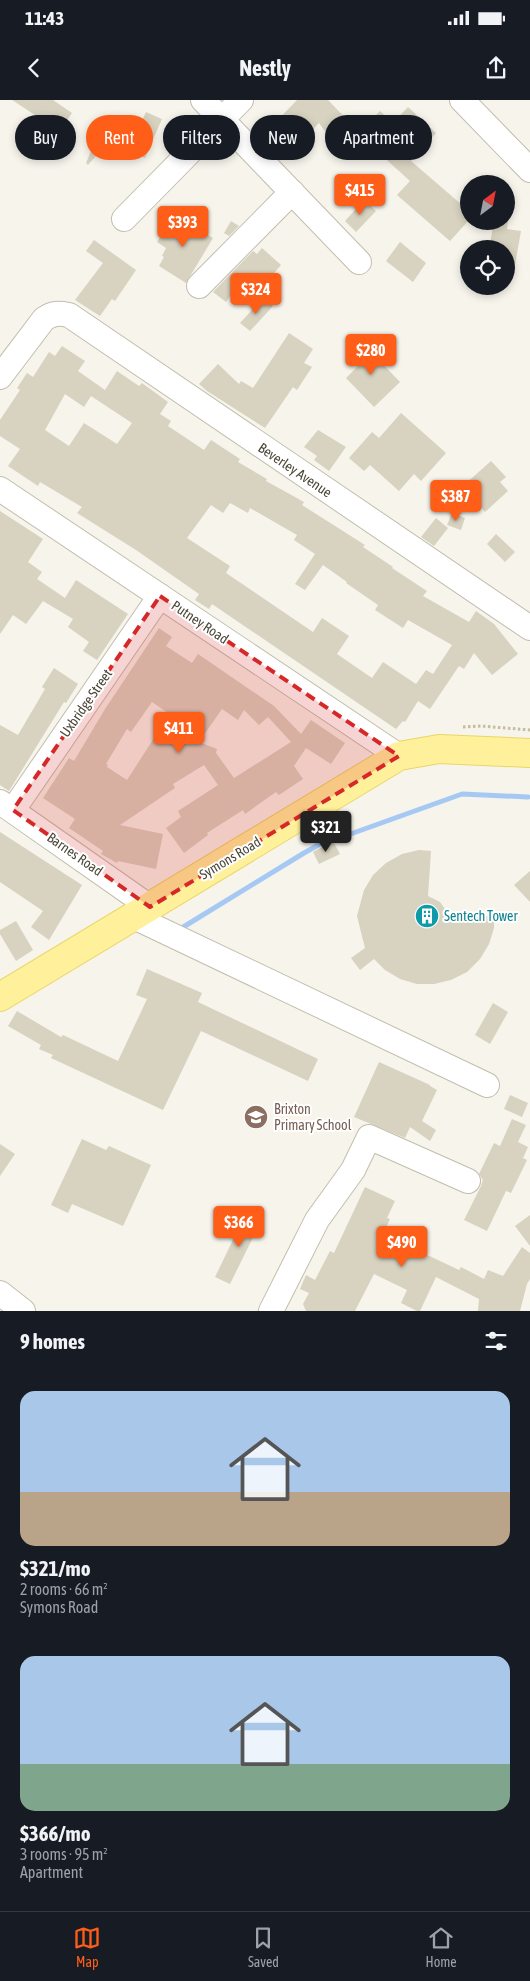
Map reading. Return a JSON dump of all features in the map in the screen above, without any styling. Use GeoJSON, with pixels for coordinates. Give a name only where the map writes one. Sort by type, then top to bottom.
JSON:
{"type":"FeatureCollection","features":[{"type":"Feature","properties":{"kind":"main road","name":"Symons Road"},"geometry":{"type":"LineString","coordinates":[[0,998],[399,756],[440,749],[530,753]]}},
{"type":"Feature","properties":{"kind":"street"},"geometry":{"type":"LineString","coordinates":[[203,100],[218,115]]}},
{"type":"Feature","properties":{"kind":"street"},"geometry":{"type":"LineString","coordinates":[[226,115],[241,100]]}},
{"type":"Feature","properties":{"kind":"street"},"geometry":{"type":"LineString","coordinates":[[462,100],[530,170]]}},
{"type":"Feature","properties":{"kind":"street"},"geometry":{"type":"LineString","coordinates":[[240,137],[359,262]]}},
{"type":"Feature","properties":{"kind":"street"},"geometry":{"type":"LineString","coordinates":[[124,219],[182,160]]}},
{"type":"Feature","properties":{"kind":"street"},"geometry":{"type":"LineString","coordinates":[[261,240],[297,196]]}},
{"type":"Feature","properties":{"kind":"street"},"geometry":{"type":"LineString","coordinates":[[199,286],[297,196]]}},
{"type":"Feature","properties":{"kind":"street","name":"Beverley Avenue"},"geometry":{"type":"LineString","coordinates":[[0,377],[44,319],[51,314],[69,315],[530,628]]}},
{"type":"Feature","properties":{"kind":"street","name":"Putney Road"},"geometry":{"type":"LineString","coordinates":[[0,489],[399,756]]}},
{"type":"Feature","properties":{"kind":"street","name":"Uxbridge Street"},"geometry":{"type":"LineString","coordinates":[[6,806],[160,596]]}},
{"type":"Feature","properties":{"kind":"street","name":"Barnes Road"},"geometry":{"type":"LineString","coordinates":[[6,806],[142,912],[487,1085]]}},
{"type":"Feature","properties":{"kind":"street"},"geometry":{"type":"LineString","coordinates":[[271,1311],[317,1220],[353,1170],[369,1137],[468,1181]]}},
{"type":"Feature","properties":{"kind":"street"},"geometry":{"type":"LineString","coordinates":[[0,1293],[23,1311]]}},
{"type":"Feature","properties":{"kind":"highlighted area"},"geometry":{"type":"Polygon","coordinates":[[[160,596],[399,756],[150,907],[13,810],[160,596]]]}},
{"type":"Feature","properties":{"kind":"building"},"geometry":{"type":"Polygon","coordinates":[[[12,100],[53,100],[72,113],[71,115],[35,115],[12,100]]]}},
{"type":"Feature","properties":{"kind":"building"},"geometry":{"type":"Polygon","coordinates":[[[297,100],[328,100],[342,115],[325,115],[325,131],[319,123],[315,127],[315,115],[283,115],[297,100]]]}},
{"type":"Feature","properties":{"kind":"building"},"geometry":{"type":"Polygon","coordinates":[[[408,107],[417,115],[400,115],[408,107]]]}},
{"type":"Feature","properties":{"kind":"building"},"geometry":{"type":"Polygon","coordinates":[[[380,111],[384,115],[376,115],[380,111]]]}},
{"type":"Feature","properties":{"kind":"building"},"geometry":{"type":"Polygon","coordinates":[[[153,115],[162,119],[153,140],[153,115]]]}},
{"type":"Feature","properties":{"kind":"building"},"geometry":{"type":"Polygon","coordinates":[[[432,129],[436,133],[432,137],[432,129]]]}},
{"type":"Feature","properties":{"kind":"building"},"geometry":{"type":"Polygon","coordinates":[[[87,160],[92,160],[88,165],[86,163],[87,160]]]}},
{"type":"Feature","properties":{"kind":"building"},"geometry":{"type":"Polygon","coordinates":[[[387,160],[412,160],[460,203],[460,230],[450,241],[397,195],[410,181],[387,160]]]}},
{"type":"Feature","properties":{"kind":"building"},"geometry":{"type":"Polygon","coordinates":[[[364,200],[376,211],[356,232],[345,221],[364,200]]]}},
{"type":"Feature","properties":{"kind":"building"},"geometry":{"type":"Polygon","coordinates":[[[174,215],[213,238],[186,283],[159,266],[166,248],[157,242],[174,215]]]}},
{"type":"Feature","properties":{"kind":"building"},"geometry":{"type":"Polygon","coordinates":[[[231,221],[239,226],[229,236],[224,233],[231,221]]]}},
{"type":"Feature","properties":{"kind":"building"},"geometry":{"type":"Polygon","coordinates":[[[492,230],[521,231],[515,265],[515,240],[491,240],[492,230]]]}},
{"type":"Feature","properties":{"kind":"building"},"geometry":{"type":"Polygon","coordinates":[[[94,240],[136,270],[115,301],[112,299],[100,316],[75,300],[103,263],[86,251],[94,240]]]}},
{"type":"Feature","properties":{"kind":"building"},"geometry":{"type":"Polygon","coordinates":[[[400,242],[426,263],[413,282],[386,261],[400,242]]]}},
{"type":"Feature","properties":{"kind":"building"},"geometry":{"type":"Polygon","coordinates":[[[262,248],[281,265],[251,300],[237,287],[226,302],[213,292],[253,251],[257,254],[262,248]]]}},
{"type":"Feature","properties":{"kind":"building"},"geometry":{"type":"Polygon","coordinates":[[[263,298],[273,306],[250,331],[240,323],[263,298]]]}},
{"type":"Feature","properties":{"kind":"building"},"geometry":{"type":"Polygon","coordinates":[[[289,333],[313,349],[304,363],[312,367],[297,390],[293,387],[265,428],[199,384],[218,364],[239,384],[241,381],[253,388],[289,333]]]}},
{"type":"Feature","properties":{"kind":"building"},"geometry":{"type":"Polygon","coordinates":[[[357,340],[400,382],[374,407],[346,378],[363,361],[349,351],[357,340]]]}},
{"type":"Feature","properties":{"kind":"building"},"geometry":{"type":"Polygon","coordinates":[[[62,346],[85,361],[78,371],[105,390],[117,371],[139,386],[142,383],[168,402],[160,414],[171,421],[168,426],[204,450],[211,440],[240,459],[238,462],[267,479],[266,481],[304,502],[302,505],[365,545],[363,547],[427,591],[423,596],[469,622],[476,611],[494,624],[518,654],[492,675],[474,653],[464,669],[459,666],[430,709],[418,701],[405,722],[403,721],[396,729],[212,604],[209,609],[195,600],[199,594],[136,550],[77,513],[82,507],[40,482],[38,486],[8,466],[20,449],[0,436],[0,420],[20,390],[17,388],[27,373],[33,377],[49,352],[55,356],[62,346]],[[65,394],[45,430],[69,446],[84,423],[117,444],[132,423],[91,396],[84,407],[65,394]],[[230,503],[223,513],[211,505],[187,538],[230,566],[226,573],[313,632],[322,618],[349,636],[337,654],[372,678],[383,662],[416,684],[426,670],[433,674],[452,645],[408,620],[403,628],[375,610],[378,605],[323,565],[305,590],[295,584],[315,554],[294,540],[297,535],[250,508],[248,513],[230,503]]]}},
{"type":"Feature","properties":{"kind":"building"},"geometry":{"type":"Polygon","coordinates":[[[401,413],[446,453],[421,481],[414,474],[399,491],[370,465],[364,471],[349,458],[372,432],[379,438],[401,413]]]}},
{"type":"Feature","properties":{"kind":"building"},"geometry":{"type":"Polygon","coordinates":[[[318,430],[346,447],[329,471],[314,460],[317,456],[304,447],[318,430]]]}},
{"type":"Feature","properties":{"kind":"building"},"geometry":{"type":"Polygon","coordinates":[[[491,461],[506,477],[500,482],[508,491],[485,512],[462,487],[491,461]]]}},
{"type":"Feature","properties":{"kind":"building"},"geometry":{"type":"Polygon","coordinates":[[[0,511],[43,539],[28,562],[42,572],[37,579],[65,598],[76,580],[128,614],[97,660],[83,651],[89,642],[68,627],[73,619],[43,601],[26,624],[13,615],[0,634],[0,511]]]}},
{"type":"Feature","properties":{"kind":"building"},"geometry":{"type":"Polygon","coordinates":[[[452,513],[465,518],[461,530],[447,525],[452,513]]]}},
{"type":"Feature","properties":{"kind":"building"},"geometry":{"type":"Polygon","coordinates":[[[436,518],[448,528],[434,546],[421,537],[436,518]]]}},
{"type":"Feature","properties":{"kind":"building"},"geometry":{"type":"Polygon","coordinates":[[[496,534],[515,552],[505,562],[487,544],[496,534]]]}},
{"type":"Feature","properties":{"kind":"building"},"geometry":{"type":"Polygon","coordinates":[[[159,628],[172,637],[166,646],[192,663],[198,654],[274,706],[301,734],[311,720],[345,743],[331,764],[306,748],[294,766],[303,779],[279,795],[276,792],[245,814],[243,810],[207,833],[208,835],[184,853],[166,828],[181,817],[178,811],[218,785],[204,765],[173,784],[175,788],[120,825],[163,834],[156,869],[118,861],[117,863],[101,854],[103,851],[69,828],[75,819],[43,798],[69,758],[74,761],[105,709],[159,628]],[[152,702],[131,732],[127,729],[106,764],[108,765],[107,767],[127,780],[156,735],[163,740],[178,720],[152,702]],[[222,709],[199,742],[217,749],[216,753],[234,778],[291,742],[268,717],[259,725],[244,710],[238,720],[222,709]]]}},
{"type":"Feature","properties":{"kind":"building"},"geometry":{"type":"Polygon","coordinates":[[[54,668],[78,684],[66,703],[64,702],[9,791],[0,785],[0,725],[18,735],[45,689],[42,687],[54,668]]]}},
{"type":"Feature","properties":{"kind":"building"},"geometry":{"type":"Polygon","coordinates":[[[0,832],[82,885],[49,940],[31,927],[43,911],[0,882],[0,832]]]}},
{"type":"Feature","properties":{"kind":"building"},"geometry":{"type":"Polygon","coordinates":[[[333,841],[340,854],[319,864],[313,852],[333,841]]]}},
{"type":"Feature","properties":{"kind":"building"},"geometry":{"type":"Polygon","coordinates":[[[419,850],[431,851],[428,896],[440,902],[450,916],[494,916],[494,928],[489,944],[480,959],[467,972],[451,980],[434,984],[417,984],[400,979],[385,970],[374,959],[360,970],[351,958],[365,948],[357,916],[364,890],[373,875],[386,863],[402,854],[419,850]]]}},
{"type":"Feature","properties":{"kind":"building"},"geometry":{"type":"Polygon","coordinates":[[[530,871],[530,902],[514,885],[530,871]]]}},
{"type":"Feature","properties":{"kind":"building"},"geometry":{"type":"Polygon","coordinates":[[[16,921],[33,950],[16,961],[0,934],[0,930],[16,921]]]}},
{"type":"Feature","properties":{"kind":"building"},"geometry":{"type":"Polygon","coordinates":[[[147,969],[202,993],[198,1002],[318,1059],[308,1081],[201,1031],[163,1110],[51,1058],[53,1055],[39,1049],[41,1045],[8,1026],[17,1011],[61,1037],[63,1035],[118,1061],[147,999],[136,995],[147,969]]]}},
{"type":"Feature","properties":{"kind":"building"},"geometry":{"type":"Polygon","coordinates":[[[493,1003],[508,1012],[490,1044],[475,1035],[493,1003]]]}},
{"type":"Feature","properties":{"kind":"building"},"geometry":{"type":"Polygon","coordinates":[[[379,1062],[437,1090],[422,1121],[436,1130],[430,1141],[410,1127],[405,1138],[354,1117],[379,1062]]]}},
{"type":"Feature","properties":{"kind":"building"},"geometry":{"type":"Polygon","coordinates":[[[510,1095],[528,1103],[522,1117],[504,1109],[510,1095]]]}},
{"type":"Feature","properties":{"kind":"building"},"geometry":{"type":"Polygon","coordinates":[[[512,1119],[526,1125],[518,1142],[528,1147],[523,1158],[527,1160],[511,1193],[506,1191],[487,1231],[464,1220],[483,1180],[479,1174],[494,1143],[500,1146],[512,1119]]]}},
{"type":"Feature","properties":{"kind":"building"},"geometry":{"type":"Polygon","coordinates":[[[82,1139],[106,1150],[109,1146],[151,1165],[123,1226],[72,1204],[68,1213],[51,1205],[82,1139]]]}},
{"type":"Feature","properties":{"kind":"building"},"geometry":{"type":"Polygon","coordinates":[[[0,1144],[15,1154],[0,1176],[0,1144]]]}},
{"type":"Feature","properties":{"kind":"building"},"geometry":{"type":"Polygon","coordinates":[[[365,1187],[395,1201],[387,1218],[390,1219],[383,1234],[459,1270],[461,1267],[484,1279],[488,1270],[503,1276],[522,1247],[530,1253],[530,1279],[520,1311],[478,1311],[479,1299],[436,1277],[420,1311],[417,1311],[401,1303],[407,1290],[374,1274],[355,1311],[306,1311],[303,1304],[309,1293],[300,1289],[306,1275],[315,1280],[330,1251],[334,1253],[365,1187]]]}},
{"type":"Feature","properties":{"kind":"building"},"geometry":{"type":"Polygon","coordinates":[[[247,1211],[262,1219],[230,1284],[215,1277],[247,1211]]]}},
{"type":"Feature","properties":{"kind":"building"},"geometry":{"type":"Polygon","coordinates":[[[530,1215],[530,1246],[515,1226],[530,1215]]]}},
{"type":"Feature","properties":{"kind":"waterway"},"geometry":{"type":"LineString","coordinates":[[331,841],[462,794],[528,797]]}},
{"type":"Feature","properties":{"kind":"waterway"},"geometry":{"type":"LineString","coordinates":[[180,929],[320,844]]}},
{"type":"Feature","properties":{"kind":"place","name":"Sentech Tower"},"geometry":{"type":"Point","coordinates":[427,916]}},
{"type":"Feature","properties":{"kind":"place","name":"Brixton Primary School"},"geometry":{"type":"Point","coordinates":[256,1117]}}]}
